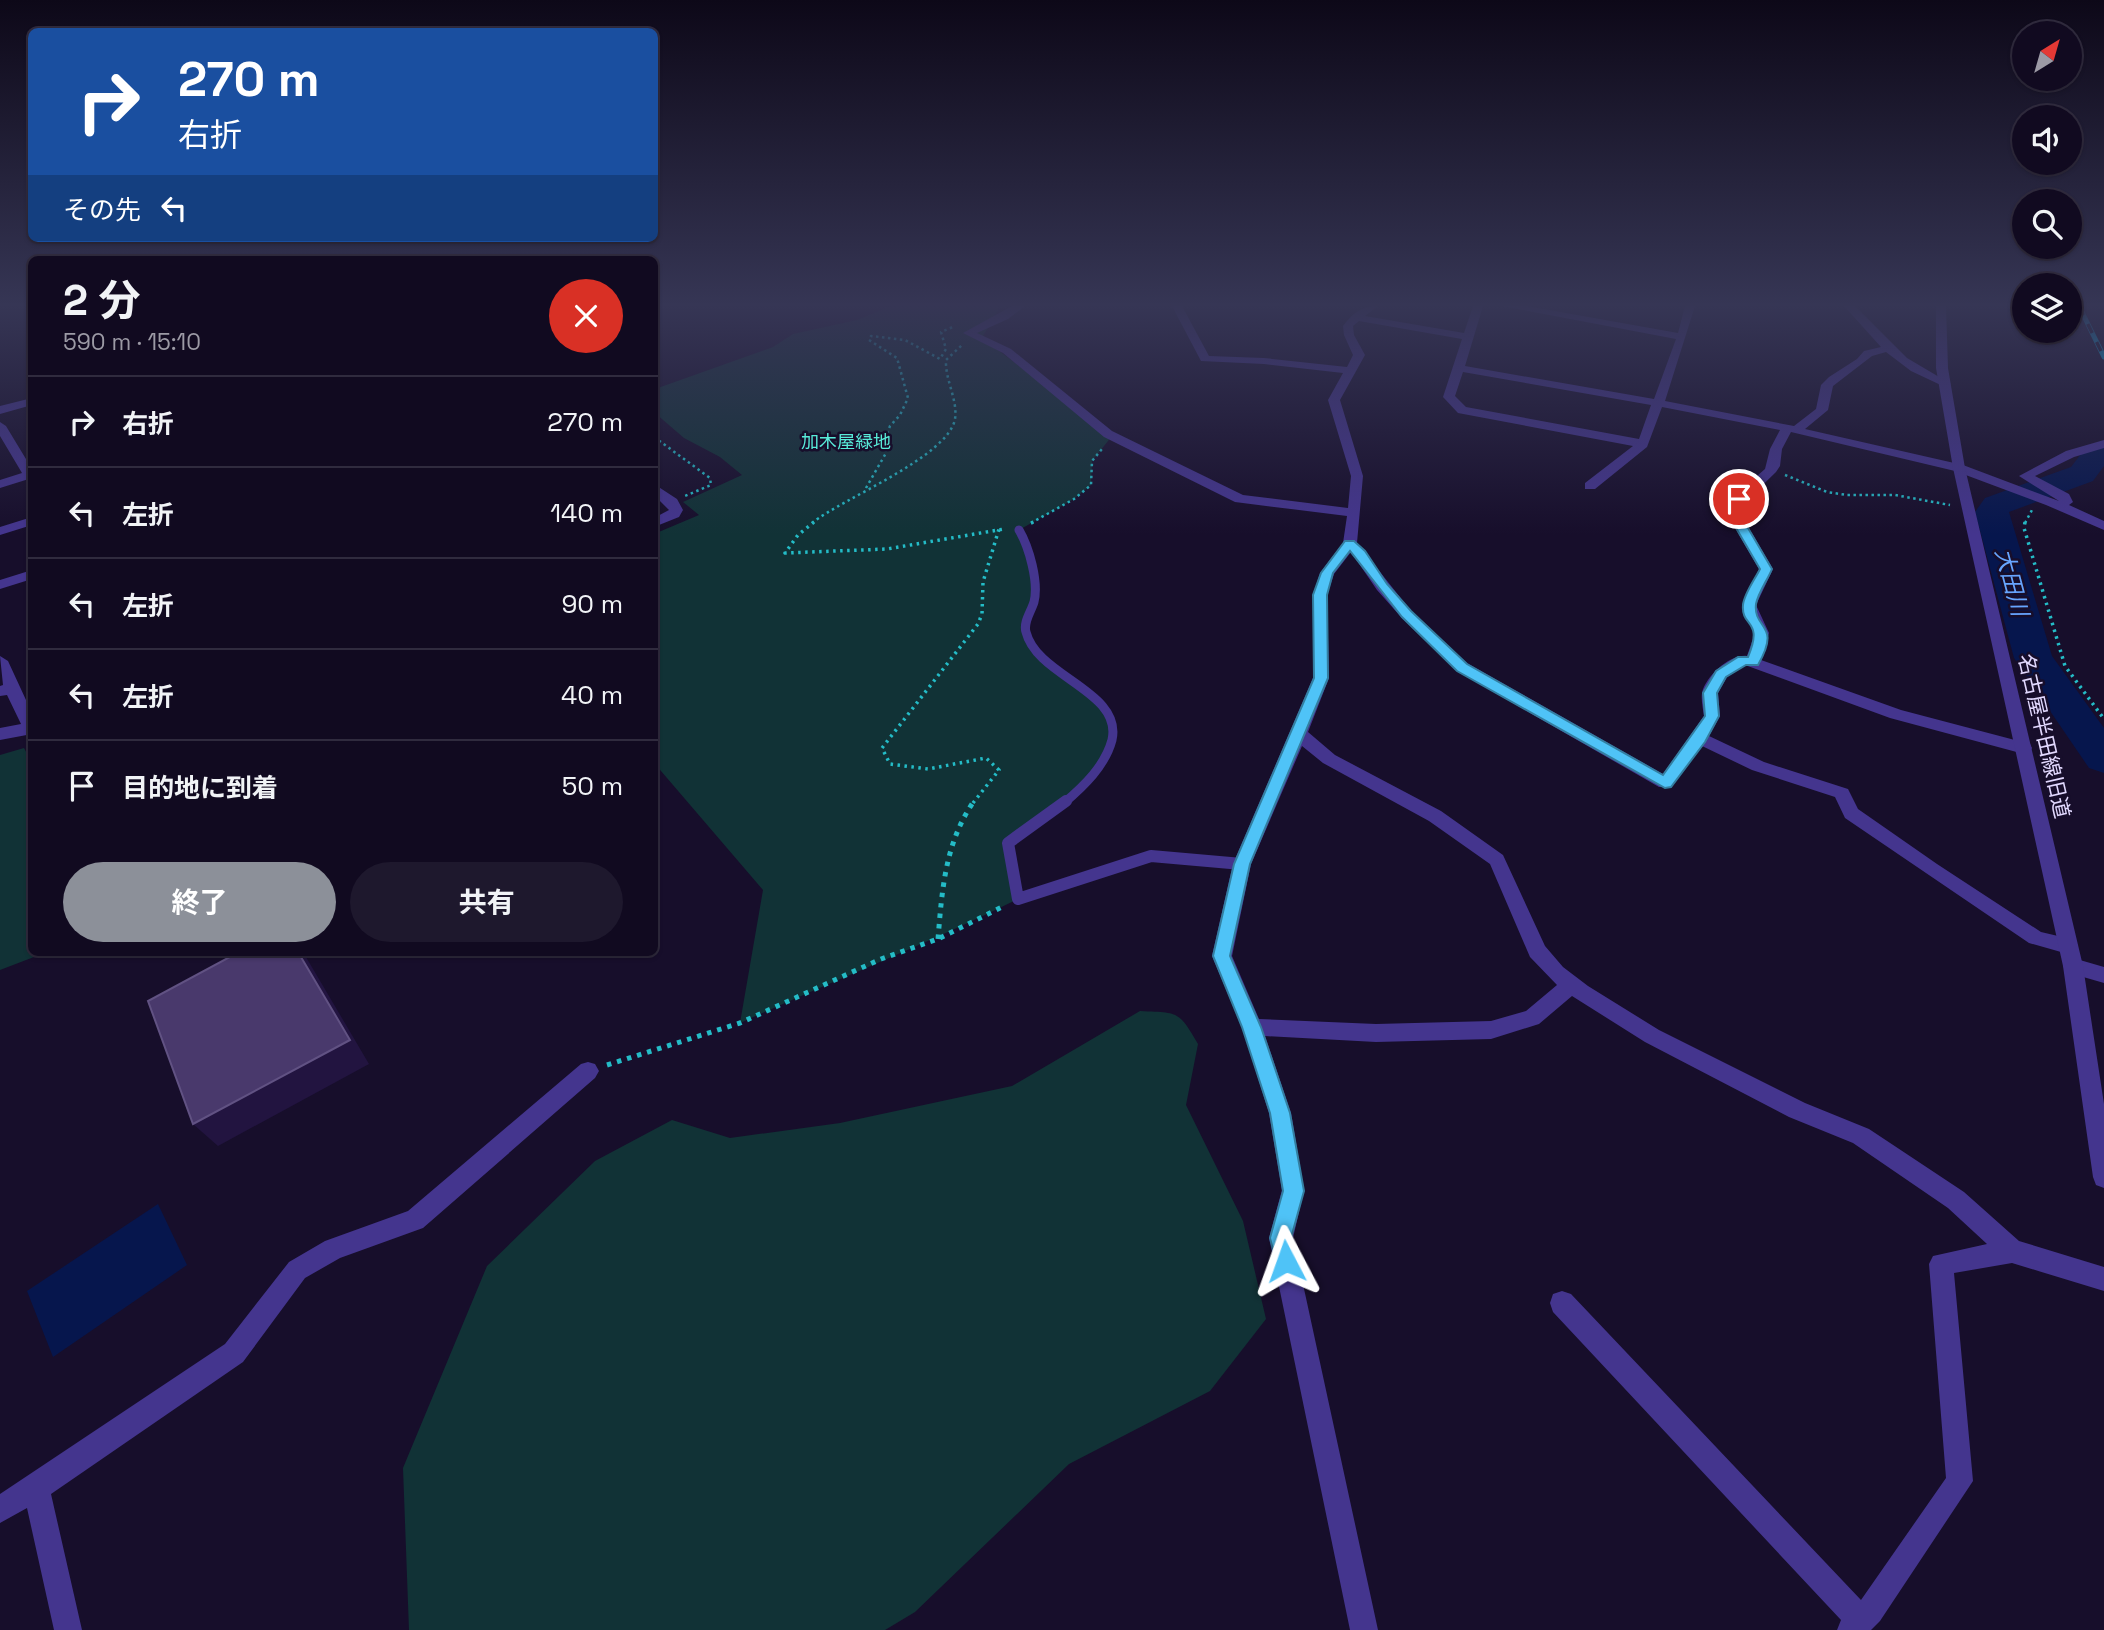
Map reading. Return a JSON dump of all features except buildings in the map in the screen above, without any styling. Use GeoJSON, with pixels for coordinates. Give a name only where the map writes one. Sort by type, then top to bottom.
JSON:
{"type":"FeatureCollection","features":[{"type":"Feature","properties":{"kind":"street"},"geometry":{"type":"LineString","coordinates":[[1045,382],[1112,436],[1240,499],[1354,513]]}},
{"type":"Feature","properties":{"kind":"street"},"geometry":{"type":"LineString","coordinates":[[1345,382],[1334,400],[1357,476],[1350,544],[1327,573],[1320,595],[1321,678],[1242,864],[1222,956],[1252,1027],[1280,1113],[1293,1191],[1281,1238],[1364,1630]]}},
{"type":"Feature","properties":{"kind":"street"},"geometry":{"type":"LineString","coordinates":[[1454,382],[1449,397],[1462,410],[1643,444]]}},
{"type":"Feature","properties":{"kind":"street"},"geometry":{"type":"LineString","coordinates":[[1537,382],[1792,429],[1959,468],[2056,500]]}},
{"type":"Feature","properties":{"kind":"street"},"geometry":{"type":"LineString","coordinates":[[1590,486],[1643,444],[1667,382]]}},
{"type":"Feature","properties":{"kind":"street"},"geometry":{"type":"LineString","coordinates":[[1753,662],[1762,633],[1749,605],[1766,569],[1735,516],[1734,506],[1772,470],[1776,449],[1792,429],[1822,410],[1827,386],[1830,382]]}},
{"type":"Feature","properties":{"kind":"street"},"geometry":{"type":"LineString","coordinates":[[1940,382],[1945,384]]}},
{"type":"Feature","properties":{"kind":"street","name":"名古屋半田線旧道"},"geometry":{"type":"LineString","coordinates":[[1945,384],[1968,509],[2071,956],[2104,1177]]}},
{"type":"Feature","properties":{"kind":"street"},"geometry":{"type":"LineString","coordinates":[[0,411],[28,402]]}},
{"type":"Feature","properties":{"kind":"street"},"geometry":{"type":"LineString","coordinates":[[0,426],[28,471]]}},
{"type":"Feature","properties":{"kind":"street"},"geometry":{"type":"LineString","coordinates":[[2104,444],[2070,454],[2025,476],[2056,500],[2104,526]]}},
{"type":"Feature","properties":{"kind":"street"},"geometry":{"type":"LineString","coordinates":[[0,484],[28,475]]}},
{"type":"Feature","properties":{"kind":"street"},"geometry":{"type":"LineString","coordinates":[[658,491],[672,502],[676,510],[674,514],[658,521]]}},
{"type":"Feature","properties":{"kind":"street"},"geometry":{"type":"LineString","coordinates":[[0,531],[28,522]]}},
{"type":"Feature","properties":{"kind":"street"},"geometry":{"type":"LineString","coordinates":[[1350,544],[1360,553],[1382,587],[1406,614],[1462,667],[1665,783],[1712,716],[1710,693],[1721,674],[1743,660],[1896,714],[2024,748]]}},
{"type":"Feature","properties":{"kind":"street"},"geometry":{"type":"LineString","coordinates":[[0,585],[28,575]]}},
{"type":"Feature","properties":{"kind":"street"},"geometry":{"type":"LineString","coordinates":[[0,661],[6,690],[28,723]]}},
{"type":"Feature","properties":{"kind":"street"},"geometry":{"type":"LineString","coordinates":[[0,734],[28,729]]}},
{"type":"Feature","properties":{"kind":"street"},"geometry":{"type":"LineString","coordinates":[[1299,734],[1329,759],[1435,816],[1497,860],[1537,951],[1556,973],[1571,985],[1652,1036],[1797,1110],[1861,1136],[1956,1200],[2012,1251],[2104,1279]]}},
{"type":"Feature","properties":{"kind":"street"},"geometry":{"type":"LineString","coordinates":[[1699,738],[1758,766],[1842,793],[1851,813],[1931,869],[2036,938],[2104,975]]}},
{"type":"Feature","properties":{"kind":"street"},"geometry":{"type":"LineString","coordinates":[[1252,1027],[1376,1033],[1491,1030],[1532,1018],[1571,985]]}},
{"type":"Feature","properties":{"kind":"street"},"geometry":{"type":"LineString","coordinates":[[0,1509],[36,1488],[234,1353],[297,1270],[332,1249],[415,1220],[588,1071]]}},
{"type":"Feature","properties":{"kind":"street"},"geometry":{"type":"LineString","coordinates":[[1562,1303],[1859,1626],[1960,1480],[1941,1264],[2012,1251]]}},
{"type":"Feature","properties":{"kind":"street"},"geometry":{"type":"LineString","coordinates":[[36,1488],[68,1630]]}},
{"type":"Feature","properties":{"kind":"lane"},"geometry":{"type":"LineString","coordinates":[[1019,530],[1025,538],[1026,548],[1037,572],[1035,599],[1025,623],[1026,635],[1045,657],[1107,710],[1113,723],[1106,756],[1092,777],[1056,809],[1020,831],[1008,843],[1018,899],[1151,856],[1242,864]]}},
{"type":"Feature","properties":{"kind":"path"},"geometry":{"type":"LineString","coordinates":[[864,491],[886,453],[886,436],[890,426],[900,415],[908,398],[904,382]]}},
{"type":"Feature","properties":{"kind":"path"},"geometry":{"type":"LineString","coordinates":[[947,382],[956,401],[954,426],[939,445],[832,509],[789,542],[785,553],[887,549],[999,528],[1019,530],[1074,499],[1091,485],[1092,461],[1112,436]]}},
{"type":"Feature","properties":{"kind":"path"},"geometry":{"type":"LineString","coordinates":[[658,440],[710,478],[711,485],[672,502]]}},
{"type":"Feature","properties":{"kind":"path"},"geometry":{"type":"LineString","coordinates":[[1772,470],[1827,492],[1903,496],[1968,509]]}},
{"type":"Feature","properties":{"kind":"path"},"geometry":{"type":"LineString","coordinates":[[2056,500],[2028,513],[2024,528],[2065,666],[2104,719]]}},
{"type":"Feature","properties":{"kind":"path"},"geometry":{"type":"LineString","coordinates":[[938,939],[943,866],[955,832],[974,798],[999,770],[986,758],[962,759],[942,768],[911,771],[890,764],[882,748],[978,624],[982,614],[983,582],[999,528]]}},
{"type":"Feature","properties":{"kind":"path"},"geometry":{"type":"LineString","coordinates":[[588,1071],[740,1023],[881,959],[938,939],[1018,899]]}},
{"type":"Feature","properties":{"kind":"green space","name":"加木屋緑地"},"geometry":{"type":"Polygon","coordinates":[[[674,382],[1040,382],[1112,436],[1092,461],[1091,485],[1074,499],[1019,530],[1037,572],[1025,623],[1035,646],[1107,710],[1111,740],[1092,777],[1008,843],[1018,899],[740,1023],[763,890],[658,768],[658,532],[699,515],[683,502],[742,475],[720,457],[684,438],[658,416],[658,388],[674,382]]]}},
{"type":"Feature","properties":{"kind":"green space"},"geometry":{"type":"Polygon","coordinates":[[[24,748],[28,756],[28,956],[37,956],[0,970],[0,755],[24,748]]]}},
{"type":"Feature","properties":{"kind":"green space"},"geometry":{"type":"Polygon","coordinates":[[[1140,1011],[1176,1015],[1198,1044],[1186,1105],[1243,1221],[1266,1319],[1210,1391],[1069,1464],[915,1612],[885,1630],[409,1630],[403,1468],[487,1266],[595,1161],[672,1120],[730,1138],[840,1123],[1012,1086],[1140,1011]]]}},
{"type":"Feature","properties":{"kind":"shaded area"},"geometry":{"type":"Polygon","coordinates":[[[158,1204],[187,1265],[53,1357],[27,1291],[158,1204]]]}},
{"type":"Feature","properties":{"kind":"waterway","name":"大田川"},"geometry":{"type":"LineString","coordinates":[[2104,455],[2095,457],[2082,474],[1997,505],[1992,512],[2033,658],[2104,758]]}},
{"type":"Feature","properties":{"kind":"route"},"geometry":{"type":"LineString","coordinates":[[1286,1261],[1281,1238],[1293,1191],[1280,1113],[1252,1027],[1222,956],[1242,864],[1321,678],[1320,595],[1327,573],[1350,544],[1360,553],[1382,587],[1406,614],[1462,667],[1665,783],[1712,716],[1710,693],[1721,674],[1743,660],[1753,662],[1762,640],[1762,633],[1749,605],[1766,569],[1735,516],[1734,506],[1739,499]]}}]}
